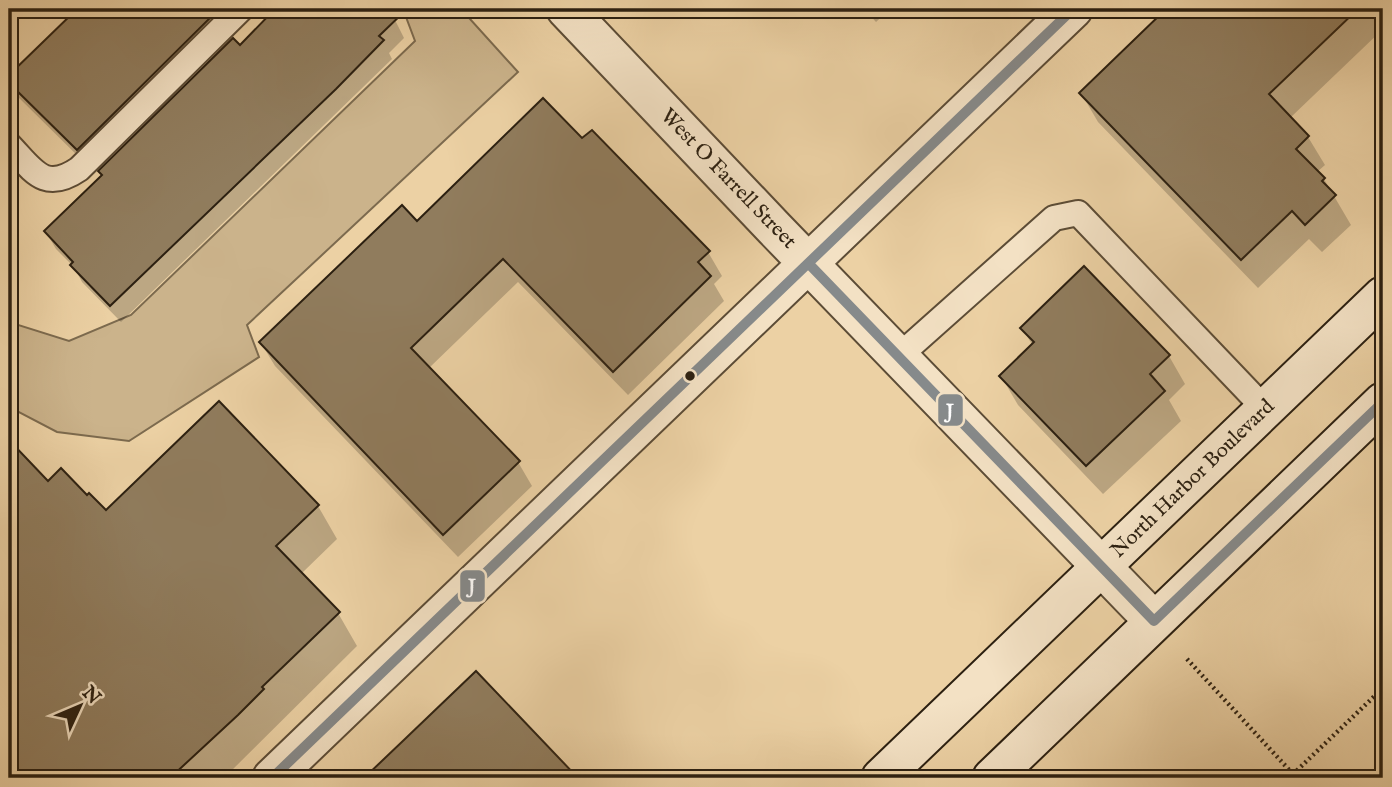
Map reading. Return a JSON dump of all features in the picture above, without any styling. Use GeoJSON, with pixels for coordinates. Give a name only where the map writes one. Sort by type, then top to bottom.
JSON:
{"type":"FeatureCollection","features":[{"type":"Feature","properties":{"kind":"street","name":"West O Farrell Street"},"geometry":{"type":"LineString","coordinates":[[566,9],[1154,621]]}},
{"type":"Feature","properties":{"kind":"street"},"geometry":{"type":"LineString","coordinates":[[272,778],[1073,9]]}},
{"type":"Feature","properties":{"kind":"street","name":"North Harbor Boulevard"},"geometry":{"type":"LineString","coordinates":[[881,778],[1383,296]]}},
{"type":"Feature","properties":{"kind":"street"},"geometry":{"type":"LineString","coordinates":[[1357,428],[1383,379]]}},
{"type":"Feature","properties":{"kind":"street"},"geometry":{"type":"LineString","coordinates":[[992,778],[1383,402]]}},
{"type":"Feature","properties":{"kind":"lane"},"geometry":{"type":"LineString","coordinates":[[9,145],[45,179],[55,181],[66,178],[79,169],[241,9]]}},
{"type":"Feature","properties":{"kind":"lane"},"geometry":{"type":"LineString","coordinates":[[898,357],[1054,218],[1078,213],[1266,410]]}},
{"type":"Feature","properties":{"kind":"path"},"geometry":{"type":"LineString","coordinates":[[1187,659],[1291,776],[1383,688]]}},
{"type":"Feature","properties":{"kind":"shaded area"},"geometry":{"type":"Polygon","coordinates":[[[403,9],[461,9],[518,72],[247,325],[259,357],[129,441],[57,432],[9,407],[9,322],[69,341],[131,315],[415,41],[403,9]]]}},
{"type":"Feature","properties":{"kind":"building"},"geometry":{"type":"Polygon","coordinates":[[[77,9],[205,9],[212,16],[77,150],[9,83],[9,75],[77,9]]]}},
{"type":"Feature","properties":{"kind":"building"},"geometry":{"type":"Polygon","coordinates":[[[275,9],[407,9],[379,36],[384,40],[336,89],[110,306],[70,265],[73,262],[44,231],[102,175],[98,171],[233,38],[240,45],[275,9]]]}},
{"type":"Feature","properties":{"kind":"building"},"geometry":{"type":"Polygon","coordinates":[[[1166,9],[1358,9],[1269,94],[1309,136],[1296,149],[1325,178],[1322,181],[1336,195],[1305,225],[1292,211],[1241,260],[1079,93],[1166,9]]]}},
{"type":"Feature","properties":{"kind":"building"},"geometry":{"type":"Polygon","coordinates":[[[543,98],[582,138],[592,130],[710,251],[698,262],[711,276],[613,372],[503,259],[411,348],[520,461],[443,535],[259,342],[402,205],[417,221],[543,98]]]}},
{"type":"Feature","properties":{"kind":"building"},"geometry":{"type":"Polygon","coordinates":[[[1084,266],[1170,355],[1150,374],[1165,391],[1086,466],[999,376],[1034,342],[1020,328],[1084,266]]]}},
{"type":"Feature","properties":{"kind":"building"},"geometry":{"type":"Polygon","coordinates":[[[219,401],[319,505],[276,546],[340,612],[262,687],[264,689],[238,715],[170,778],[9,778],[9,440],[48,481],[61,468],[106,510],[219,401]]]}},
{"type":"Feature","properties":{"kind":"building"},"geometry":{"type":"Polygon","coordinates":[[[476,671],[578,778],[364,778],[406,738],[476,671]]]}},
{"type":"Feature","properties":{"kind":"transit line","name":"J"},"geometry":{"type":"LineString","coordinates":[[272,778],[1073,9]]}},
{"type":"Feature","properties":{"kind":"transit line","name":"J"},"geometry":{"type":"LineString","coordinates":[[809,264],[1154,621],[1383,402]]}}]}
